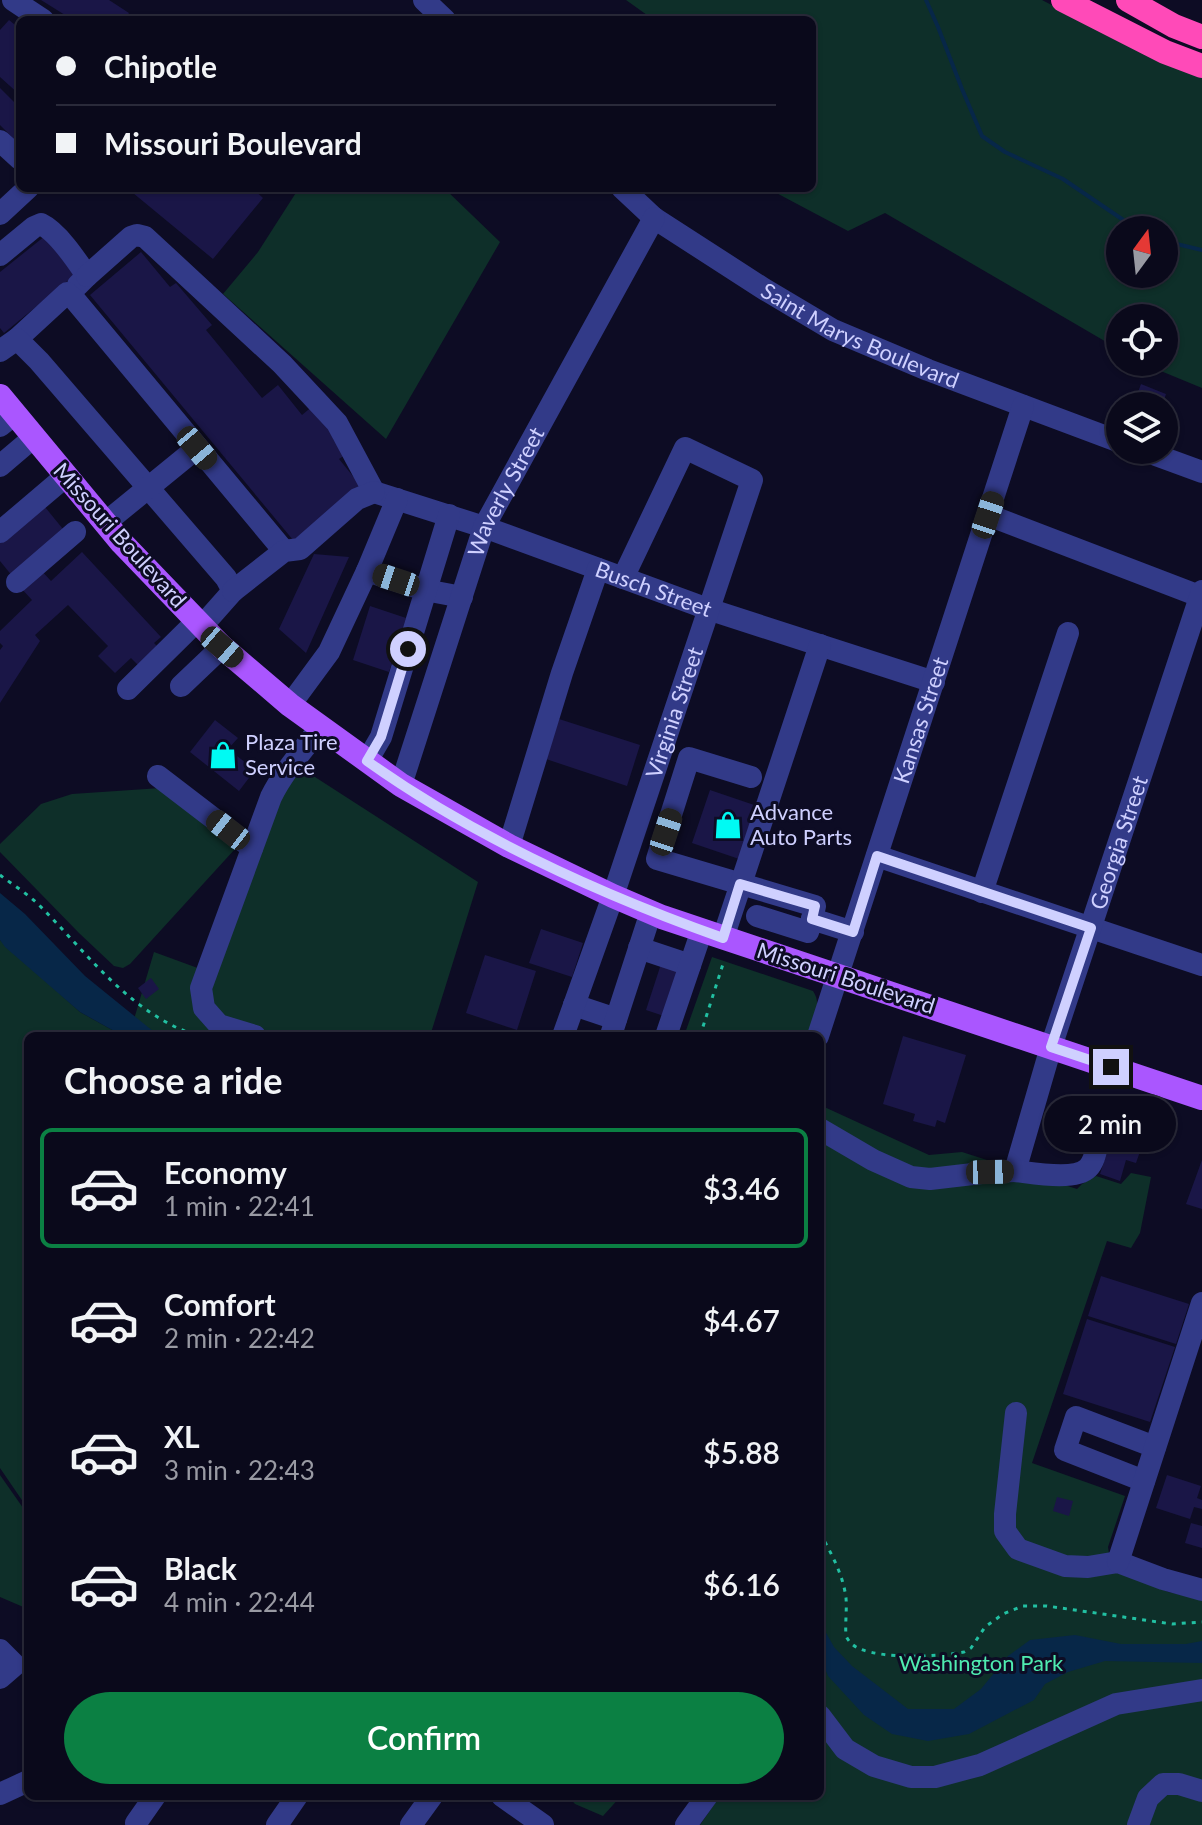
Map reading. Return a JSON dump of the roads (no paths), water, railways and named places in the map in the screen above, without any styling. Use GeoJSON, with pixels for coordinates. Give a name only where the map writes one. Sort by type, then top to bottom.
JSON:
{"type":"FeatureCollection","features":[{"type":"Feature","properties":{"kind":"highway"},"geometry":{"type":"LineString","coordinates":[[1063,0],[1165,52],[1202,66]]}},
{"type":"Feature","properties":{"kind":"highway"},"geometry":{"type":"LineString","coordinates":[[1128,0],[1174,26],[1202,37]]}},
{"type":"Feature","properties":{"kind":"main road","name":"Missouri Boulevard"},"geometry":{"type":"LineString","coordinates":[[5,412],[34,437],[122,543],[222,647],[290,705],[401,785],[509,846],[651,912],[1202,1098]]}},
{"type":"Feature","properties":{"kind":"street"},"geometry":{"type":"LineString","coordinates":[[13,0],[37,16]]}},
{"type":"Feature","properties":{"kind":"street"},"geometry":{"type":"LineString","coordinates":[[424,0],[441,16]]}},
{"type":"Feature","properties":{"kind":"street"},"geometry":{"type":"LineString","coordinates":[[0,141],[16,155]]}},
{"type":"Feature","properties":{"kind":"street"},"geometry":{"type":"LineString","coordinates":[[0,214],[24,192]]}},
{"type":"Feature","properties":{"kind":"street","name":"Saint Marys Boulevard"},"geometry":{"type":"LineString","coordinates":[[626,192],[654,218],[833,330],[928,370],[1106,437]]}},
{"type":"Feature","properties":{"kind":"street","name":"Waverly Street"},"geometry":{"type":"LineString","coordinates":[[401,785],[484,527],[654,218]]}},
{"type":"Feature","properties":{"kind":"street"},"geometry":{"type":"LineString","coordinates":[[0,255],[41,224],[57,237],[87,276]]}},
{"type":"Feature","properties":{"kind":"street"},"geometry":{"type":"LineString","coordinates":[[128,689],[233,591],[284,551],[300,549],[357,499],[374,492],[337,423],[282,364],[145,237],[137,235],[8,345],[39,361],[226,578],[233,591]]}},
{"type":"Feature","properties":{"kind":"street"},"geometry":{"type":"LineString","coordinates":[[67,293],[284,551]]}},
{"type":"Feature","properties":{"kind":"street","name":"Kansas Street"},"geometry":{"type":"LineString","coordinates":[[819,1032],[1023,406]]}},
{"type":"Feature","properties":{"kind":"street"},"geometry":{"type":"LineString","coordinates":[[0,466],[34,437]]}},
{"type":"Feature","properties":{"kind":"street"},"geometry":{"type":"LineString","coordinates":[[105,523],[197,448]]}},
{"type":"Feature","properties":{"kind":"street","name":"Virginia Street"},"geometry":{"type":"LineString","coordinates":[[564,1032],[752,480],[685,448],[623,578]]}},
{"type":"Feature","properties":{"kind":"street"},"geometry":{"type":"LineString","coordinates":[[1178,463],[1202,472]]}},
{"type":"Feature","properties":{"kind":"street"},"geometry":{"type":"LineString","coordinates":[[0,532],[66,476]]}},
{"type":"Feature","properties":{"kind":"street","name":"Busch Street"},"geometry":{"type":"LineString","coordinates":[[374,492],[484,527],[708,609],[934,682]]}},
{"type":"Feature","properties":{"kind":"street"},"geometry":{"type":"LineString","coordinates":[[290,705],[329,652],[397,499]]}},
{"type":"Feature","properties":{"kind":"street"},"geometry":{"type":"LineString","coordinates":[[367,761],[381,737],[449,515]]}},
{"type":"Feature","properties":{"kind":"street"},"geometry":{"type":"LineString","coordinates":[[988,515],[1201,595]]}},
{"type":"Feature","properties":{"kind":"street"},"geometry":{"type":"LineString","coordinates":[[17,582],[75,532]]}},
{"type":"Feature","properties":{"kind":"street"},"geometry":{"type":"LineString","coordinates":[[509,846],[562,673],[598,569]]}},
{"type":"Feature","properties":{"kind":"street"},"geometry":{"type":"LineString","coordinates":[[367,571],[425,590],[462,597]]}},
{"type":"Feature","properties":{"kind":"street","name":"Georgia Street"},"geometry":{"type":"LineString","coordinates":[[1015,1171],[1051,1047],[1201,595]]}},
{"type":"Feature","properties":{"kind":"street"},"geometry":{"type":"LineString","coordinates":[[982,892],[1068,633]]}},
{"type":"Feature","properties":{"kind":"street"},"geometry":{"type":"LineString","coordinates":[[667,1032],[690,965],[712,934],[740,884],[820,645]]}},
{"type":"Feature","properties":{"kind":"street"},"geometry":{"type":"LineString","coordinates":[[181,686],[222,647]]}},
{"type":"Feature","properties":{"kind":"street"},"geometry":{"type":"LineString","coordinates":[[242,1032],[219,1025],[204,1008],[201,988],[279,782],[320,728]]}},
{"type":"Feature","properties":{"kind":"street"},"geometry":{"type":"LineString","coordinates":[[662,749],[751,777]]}},
{"type":"Feature","properties":{"kind":"street"},"geometry":{"type":"LineString","coordinates":[[689,758],[657,859],[815,906],[798,962]]}},
{"type":"Feature","properties":{"kind":"street"},"geometry":{"type":"LineString","coordinates":[[158,776],[252,848]]}},
{"type":"Feature","properties":{"kind":"street"},"geometry":{"type":"LineString","coordinates":[[637,823],[666,832]]}},
{"type":"Feature","properties":{"kind":"street"},"geometry":{"type":"LineString","coordinates":[[877,856],[1091,928],[1201,960]]}},
{"type":"Feature","properties":{"kind":"street"},"geometry":{"type":"LineString","coordinates":[[747,946],[764,892]]}},
{"type":"Feature","properties":{"kind":"street"},"geometry":{"type":"LineString","coordinates":[[574,1005],[615,1028],[651,912]]}},
{"type":"Feature","properties":{"kind":"street"},"geometry":{"type":"LineString","coordinates":[[757,916],[853,932]]}},
{"type":"Feature","properties":{"kind":"street"},"geometry":{"type":"LineString","coordinates":[[639,948],[690,965]]}},
{"type":"Feature","properties":{"kind":"street"},"geometry":{"type":"LineString","coordinates":[[824,1131],[873,1160],[911,1177],[930,1179],[1015,1171],[1073,1174],[1082,1172],[1092,1163],[1098,1143]]}},
{"type":"Feature","properties":{"kind":"street"},"geometry":{"type":"LineString","coordinates":[[1118,1562],[1202,1303]]}},
{"type":"Feature","properties":{"kind":"street"},"geometry":{"type":"LineString","coordinates":[[1016,1413],[1005,1531],[1018,1549],[1065,1566],[1088,1567],[1118,1562],[1202,1590]]}},
{"type":"Feature","properties":{"kind":"street"},"geometry":{"type":"LineString","coordinates":[[1144,1481],[1065,1450],[1076,1417],[1155,1447]]}},
{"type":"Feature","properties":{"kind":"street"},"geometry":{"type":"LineString","coordinates":[[0,1650],[15,1665],[0,1678]]}},
{"type":"Feature","properties":{"kind":"street"},"geometry":{"type":"LineString","coordinates":[[824,1721],[845,1749],[874,1766],[911,1777],[935,1777],[980,1765],[1116,1704],[1202,1690]]}},
{"type":"Feature","properties":{"kind":"street"},"geometry":{"type":"LineString","coordinates":[[0,1794],[24,1783]]}},
{"type":"Feature","properties":{"kind":"street"},"geometry":{"type":"LineString","coordinates":[[1138,1825],[1148,1798],[1163,1784],[1179,1784],[1202,1791]]}},
{"type":"Feature","properties":{"kind":"street"},"geometry":{"type":"LineString","coordinates":[[136,1823],[152,1800]]}},
{"type":"Feature","properties":{"kind":"street"},"geometry":{"type":"LineString","coordinates":[[277,1825],[294,1800]]}},
{"type":"Feature","properties":{"kind":"street"},"geometry":{"type":"LineString","coordinates":[[411,1825],[429,1800]]}},
{"type":"Feature","properties":{"kind":"street"},"geometry":{"type":"LineString","coordinates":[[508,1800],[543,1825]]}},
{"type":"Feature","properties":{"kind":"street"},"geometry":{"type":"LineString","coordinates":[[686,1825],[704,1800]]}},
{"type":"Feature","properties":{"kind":"water"},"geometry":{"type":"Polygon","coordinates":[[[0,893],[25,914],[85,976],[154,1032],[116,1032],[80,1012],[0,940],[0,893]]]}},
{"type":"Feature","properties":{"kind":"water"},"geometry":{"type":"Polygon","coordinates":[[[824,1629],[834,1647],[852,1666],[908,1709],[954,1709],[981,1689],[1008,1656],[1030,1640],[1075,1635],[1121,1644],[1186,1644],[1202,1641],[1202,1663],[1105,1661],[1068,1672],[1045,1684],[1034,1700],[969,1734],[928,1741],[892,1734],[864,1715],[828,1676],[824,1666],[824,1629]]]}},
{"type":"Feature","properties":{"kind":"waterway"},"geometry":{"type":"LineString","coordinates":[[926,0],[982,136],[1005,152],[1063,179],[1117,216]]}},
{"type":"Feature","properties":{"kind":"waterway"},"geometry":{"type":"LineString","coordinates":[[1178,244],[1202,250]]}},
{"type":"Feature","properties":{"kind":"place","name":"Plaza Tire Service"},"geometry":{"type":"Point","coordinates":[223,755]}},
{"type":"Feature","properties":{"kind":"place","name":"Advance Auto Parts"},"geometry":{"type":"Point","coordinates":[728,825]}},
{"type":"Feature","properties":{"kind":"park label","name":"Washington Park"},"geometry":{"type":"Point","coordinates":[981,1663]}}]}
